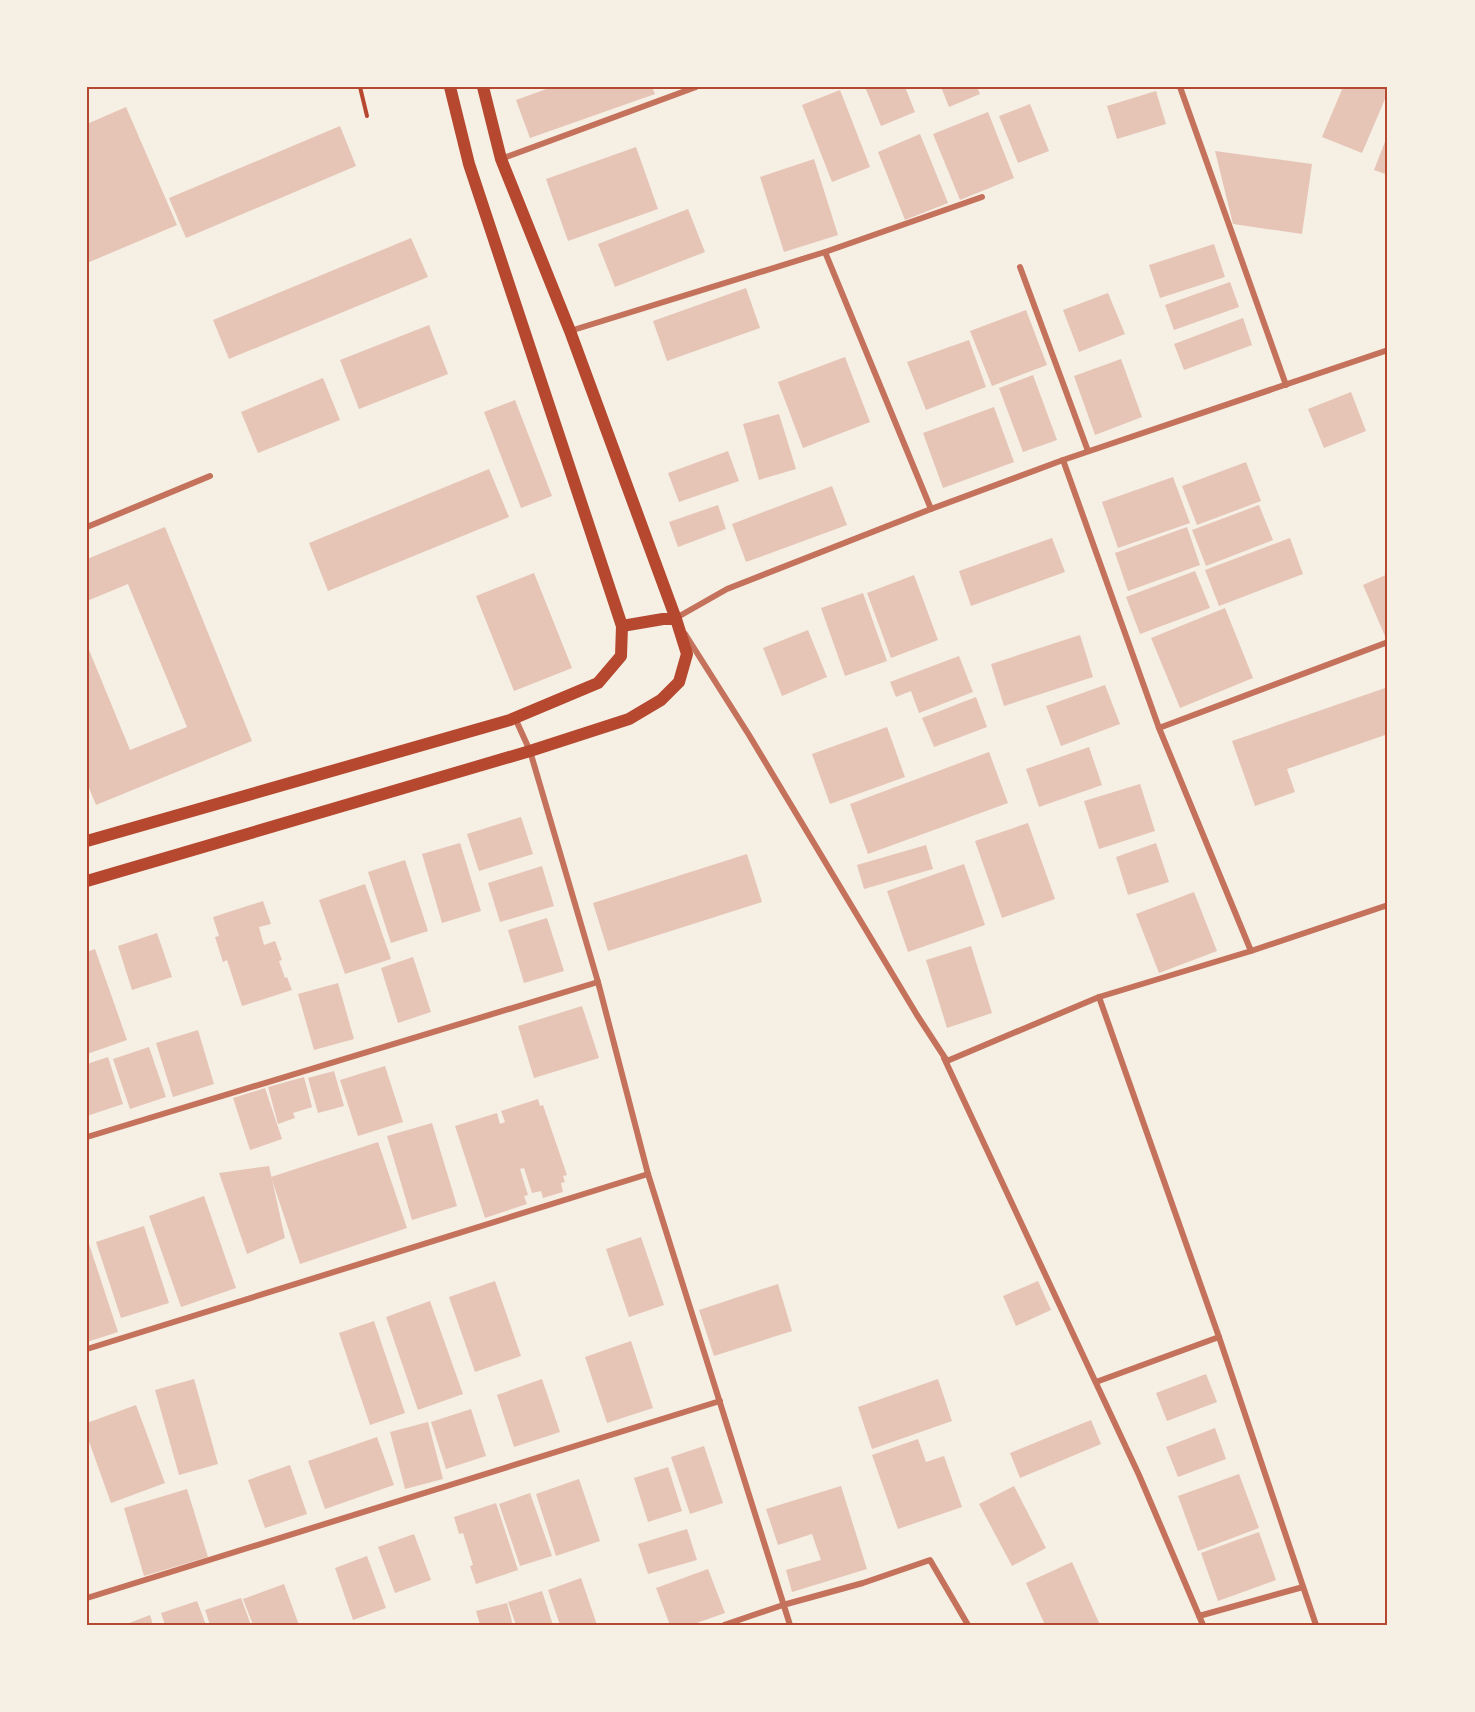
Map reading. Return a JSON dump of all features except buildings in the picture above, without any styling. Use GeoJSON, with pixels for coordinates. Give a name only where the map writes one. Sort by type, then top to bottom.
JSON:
{"type":"FeatureCollection","features":[{"type":"Feature","properties":{"kind":"main road"},"geometry":{"type":"LineString","coordinates":[[87,841],[515,718],[598,683],[621,656],[622,626],[469,164],[450,87]]}},
{"type":"Feature","properties":{"kind":"main road"},"geometry":{"type":"LineString","coordinates":[[87,881],[530,751],[629,719],[661,700],[679,682],[687,654],[676,619],[570,331],[501,159],[483,87]]}},
{"type":"Feature","properties":{"kind":"main road"},"geometry":{"type":"LineString","coordinates":[[622,626],[676,619]]}},
{"type":"Feature","properties":{"kind":"street"},"geometry":{"type":"LineString","coordinates":[[501,159],[696,87]]}},
{"type":"Feature","properties":{"kind":"street"},"geometry":{"type":"LineString","coordinates":[[1180,87],[1286,385]]}},
{"type":"Feature","properties":{"kind":"street"},"geometry":{"type":"LineString","coordinates":[[570,331],[825,252],[982,197]]}},
{"type":"Feature","properties":{"kind":"street"},"geometry":{"type":"LineString","coordinates":[[825,252],[931,508]]}},
{"type":"Feature","properties":{"kind":"street"},"geometry":{"type":"LineString","coordinates":[[1020,267],[1088,451]]}},
{"type":"Feature","properties":{"kind":"street"},"geometry":{"type":"LineString","coordinates":[[1388,350],[1063,459],[931,508],[727,589],[676,619],[947,1061],[1099,997],[1251,951],[1388,905]]}},
{"type":"Feature","properties":{"kind":"street"},"geometry":{"type":"LineString","coordinates":[[1063,459],[1159,728],[1251,951]]}},
{"type":"Feature","properties":{"kind":"street"},"geometry":{"type":"LineString","coordinates":[[87,527],[210,476]]}},
{"type":"Feature","properties":{"kind":"street"},"geometry":{"type":"LineString","coordinates":[[1159,728],[1388,642]]}},
{"type":"Feature","properties":{"kind":"street"},"geometry":{"type":"LineString","coordinates":[[515,718],[530,751],[598,982],[648,1174],[790,1625]]}},
{"type":"Feature","properties":{"kind":"street"},"geometry":{"type":"LineString","coordinates":[[87,1137],[598,982]]}},
{"type":"Feature","properties":{"kind":"street"},"geometry":{"type":"LineString","coordinates":[[1099,997],[1219,1337],[1317,1625]]}},
{"type":"Feature","properties":{"kind":"street"},"geometry":{"type":"LineString","coordinates":[[941,1052],[1139,1475],[1203,1625]]}},
{"type":"Feature","properties":{"kind":"street"},"geometry":{"type":"LineString","coordinates":[[87,1349],[648,1174]]}},
{"type":"Feature","properties":{"kind":"street"},"geometry":{"type":"LineString","coordinates":[[1096,1382],[1219,1337]]}},
{"type":"Feature","properties":{"kind":"street"},"geometry":{"type":"LineString","coordinates":[[87,1598],[720,1401]]}},
{"type":"Feature","properties":{"kind":"street"},"geometry":{"type":"LineString","coordinates":[[724,1625],[783,1605],[863,1584],[930,1560],[968,1625]]}},
{"type":"Feature","properties":{"kind":"street"},"geometry":{"type":"LineString","coordinates":[[1199,1616],[1304,1587]]}},
{"type":"Feature","properties":{"kind":"path"},"geometry":{"type":"LineString","coordinates":[[360,87],[367,116]]}}]}
